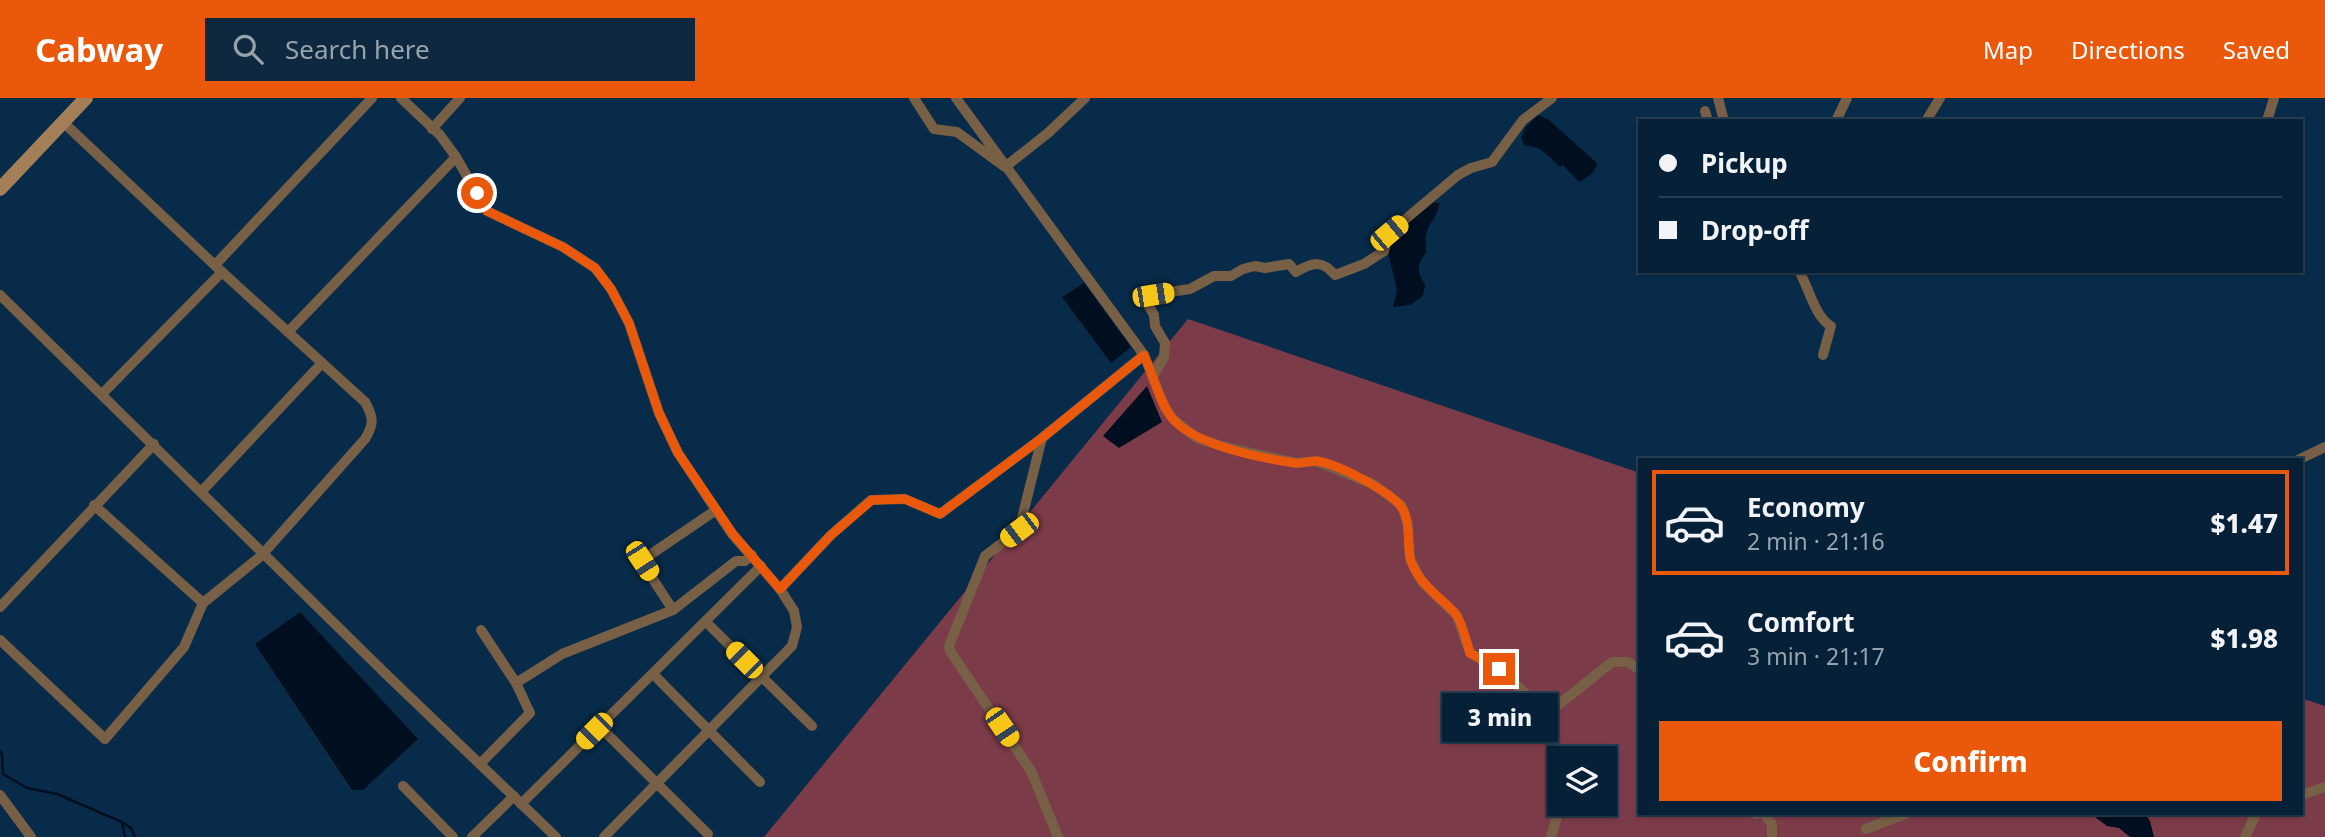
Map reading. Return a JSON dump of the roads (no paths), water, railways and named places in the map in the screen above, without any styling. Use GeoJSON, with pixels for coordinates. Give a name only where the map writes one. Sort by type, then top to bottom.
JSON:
{"type":"FeatureCollection","features":[{"type":"Feature","properties":{"kind":"street"},"geometry":{"type":"LineString","coordinates":[[0,189],[86,98]]}},
{"type":"Feature","properties":{"kind":"street"},"geometry":{"type":"LineString","coordinates":[[102,394],[372,98]]}},
{"type":"Feature","properties":{"kind":"street"},"geometry":{"type":"LineString","coordinates":[[401,98],[456,157],[487,211],[563,247],[595,268],[611,289],[629,323],[659,413],[678,453],[733,534],[780,589],[794,611],[797,627],[792,646],[604,837]]}},
{"type":"Feature","properties":{"kind":"street"},"geometry":{"type":"LineString","coordinates":[[432,129],[460,98]]}},
{"type":"Feature","properties":{"kind":"street"},"geometry":{"type":"LineString","coordinates":[[914,98],[934,128],[957,132],[1005,167]]}},
{"type":"Feature","properties":{"kind":"street"},"geometry":{"type":"LineString","coordinates":[[956,98],[1144,355],[1165,408],[1174,420],[1196,438],[1224,447],[1296,463],[1316,461],[1373,484],[1396,501],[1402,506],[1408,525],[1410,559],[1422,582],[1457,616],[1470,653],[1499,669],[1543,710],[1552,710],[1612,662],[1628,662],[1638,669]]}},
{"type":"Feature","properties":{"kind":"street"},"geometry":{"type":"LineString","coordinates":[[1005,167],[1048,133],[1085,98]]}},
{"type":"Feature","properties":{"kind":"street"},"geometry":{"type":"LineString","coordinates":[[1153,376],[1164,357],[1164,343],[1154,315],[1143,296],[1190,289],[1214,276],[1231,276],[1255,266],[1265,268],[1289,264],[1296,272],[1320,264],[1327,265],[1335,275],[1364,264],[1384,251],[1389,233],[1458,175],[1492,162],[1523,120],[1552,98]]}},
{"type":"Feature","properties":{"kind":"street"},"geometry":{"type":"LineString","coordinates":[[1718,98],[1723,119]]}},
{"type":"Feature","properties":{"kind":"street"},"geometry":{"type":"LineString","coordinates":[[1837,119],[1847,98]]}},
{"type":"Feature","properties":{"kind":"street"},"geometry":{"type":"LineString","coordinates":[[1927,119],[1940,98]]}},
{"type":"Feature","properties":{"kind":"street"},"geometry":{"type":"LineString","coordinates":[[2268,119],[2274,98]]}},
{"type":"Feature","properties":{"kind":"street"},"geometry":{"type":"LineString","coordinates":[[0,640],[105,739],[184,647],[203,603],[264,552],[365,439],[373,425],[372,415],[365,402],[218,269],[63,122]]}},
{"type":"Feature","properties":{"kind":"street"},"geometry":{"type":"LineString","coordinates":[[288,332],[456,157]]}},
{"type":"Feature","properties":{"kind":"street"},"geometry":{"type":"LineString","coordinates":[[1800,273],[1823,321],[1831,326],[1823,355]]}},
{"type":"Feature","properties":{"kind":"street"},"geometry":{"type":"LineString","coordinates":[[0,295],[556,837]]}},
{"type":"Feature","properties":{"kind":"street"},"geometry":{"type":"LineString","coordinates":[[780,589],[831,535],[872,500],[905,499],[940,514],[1042,438],[1144,355]]}},
{"type":"Feature","properties":{"kind":"street"},"geometry":{"type":"LineString","coordinates":[[202,491],[322,363]]}},
{"type":"Feature","properties":{"kind":"street"},"geometry":{"type":"LineString","coordinates":[[1042,438],[1019,530],[985,556],[949,646],[1031,771],[1058,837]]}},
{"type":"Feature","properties":{"kind":"street"},"geometry":{"type":"LineString","coordinates":[[0,607],[153,444]]}},
{"type":"Feature","properties":{"kind":"street"},"geometry":{"type":"LineString","coordinates":[[2302,458],[2325,447]]}},
{"type":"Feature","properties":{"kind":"street"},"geometry":{"type":"LineString","coordinates":[[94,505],[203,603]]}},
{"type":"Feature","properties":{"kind":"street"},"geometry":{"type":"LineString","coordinates":[[673,610],[642,561],[716,510]]}},
{"type":"Feature","properties":{"kind":"street"},"geometry":{"type":"LineString","coordinates":[[516,683],[562,654],[673,610],[736,561],[745,561],[752,555]]}},
{"type":"Feature","properties":{"kind":"street"},"geometry":{"type":"LineString","coordinates":[[472,837],[517,800],[761,566]]}},
{"type":"Feature","properties":{"kind":"street"},"geometry":{"type":"LineString","coordinates":[[709,625],[812,726]]}},
{"type":"Feature","properties":{"kind":"street"},"geometry":{"type":"LineString","coordinates":[[480,764],[530,713],[516,683],[481,630]]}},
{"type":"Feature","properties":{"kind":"street"},"geometry":{"type":"LineString","coordinates":[[655,676],[760,782]]}},
{"type":"Feature","properties":{"kind":"street"},"geometry":{"type":"LineString","coordinates":[[602,729],[708,834]]}},
{"type":"Feature","properties":{"kind":"street"},"geometry":{"type":"LineString","coordinates":[[403,786],[453,837]]}},
{"type":"Feature","properties":{"kind":"street"},"geometry":{"type":"LineString","coordinates":[[2303,794],[2325,787]]}},
{"type":"Feature","properties":{"kind":"street"},"geometry":{"type":"LineString","coordinates":[[0,795],[32,837]]}},
{"type":"Feature","properties":{"kind":"street"},"geometry":{"type":"LineString","coordinates":[[1764,815],[1772,824],[1772,837]]}},
{"type":"Feature","properties":{"kind":"street"},"geometry":{"type":"LineString","coordinates":[[1866,829],[1902,815]]}},
{"type":"Feature","properties":{"kind":"street"},"geometry":{"type":"LineString","coordinates":[[2245,837],[2256,815]]}},
{"type":"Feature","properties":{"kind":"street"},"geometry":{"type":"LineString","coordinates":[[1551,837],[1557,816]]}},
{"type":"Feature","properties":{"kind":"water"},"geometry":{"type":"Polygon","coordinates":[[[1538,115],[1549,120],[1597,163],[1591,174],[1579,182],[1563,165],[1560,167],[1540,149],[1525,146],[1521,138],[1526,127],[1538,115]]]}},
{"type":"Feature","properties":{"kind":"water"},"geometry":{"type":"Polygon","coordinates":[[[1431,202],[1439,203],[1426,235],[1426,253],[1419,265],[1420,276],[1425,284],[1423,296],[1410,305],[1393,307],[1397,290],[1387,249],[1390,236],[1431,202]]]}},
{"type":"Feature","properties":{"kind":"water"},"geometry":{"type":"Polygon","coordinates":[[[1084,283],[1131,347],[1111,363],[1062,297],[1084,283]]]}},
{"type":"Feature","properties":{"kind":"water"},"geometry":{"type":"Polygon","coordinates":[[[1147,386],[1162,422],[1119,448],[1103,436],[1147,386]]]}},
{"type":"Feature","properties":{"kind":"water"},"geometry":{"type":"Polygon","coordinates":[[[300,612],[418,739],[363,790],[352,790],[255,644],[300,612]]]}},
{"type":"Feature","properties":{"kind":"water"},"geometry":{"type":"Polygon","coordinates":[[[2092,815],[2146,815],[2154,837],[2130,837],[2119,828],[2107,826],[2092,815]]]}},
{"type":"Feature","properties":{"kind":"waterway"},"geometry":{"type":"LineString","coordinates":[[0,751],[3,774],[27,788],[57,794],[122,822],[125,837]]}},
{"type":"Feature","properties":{"kind":"waterway"},"geometry":{"type":"LineString","coordinates":[[122,822],[131,828],[135,837]]}}]}
